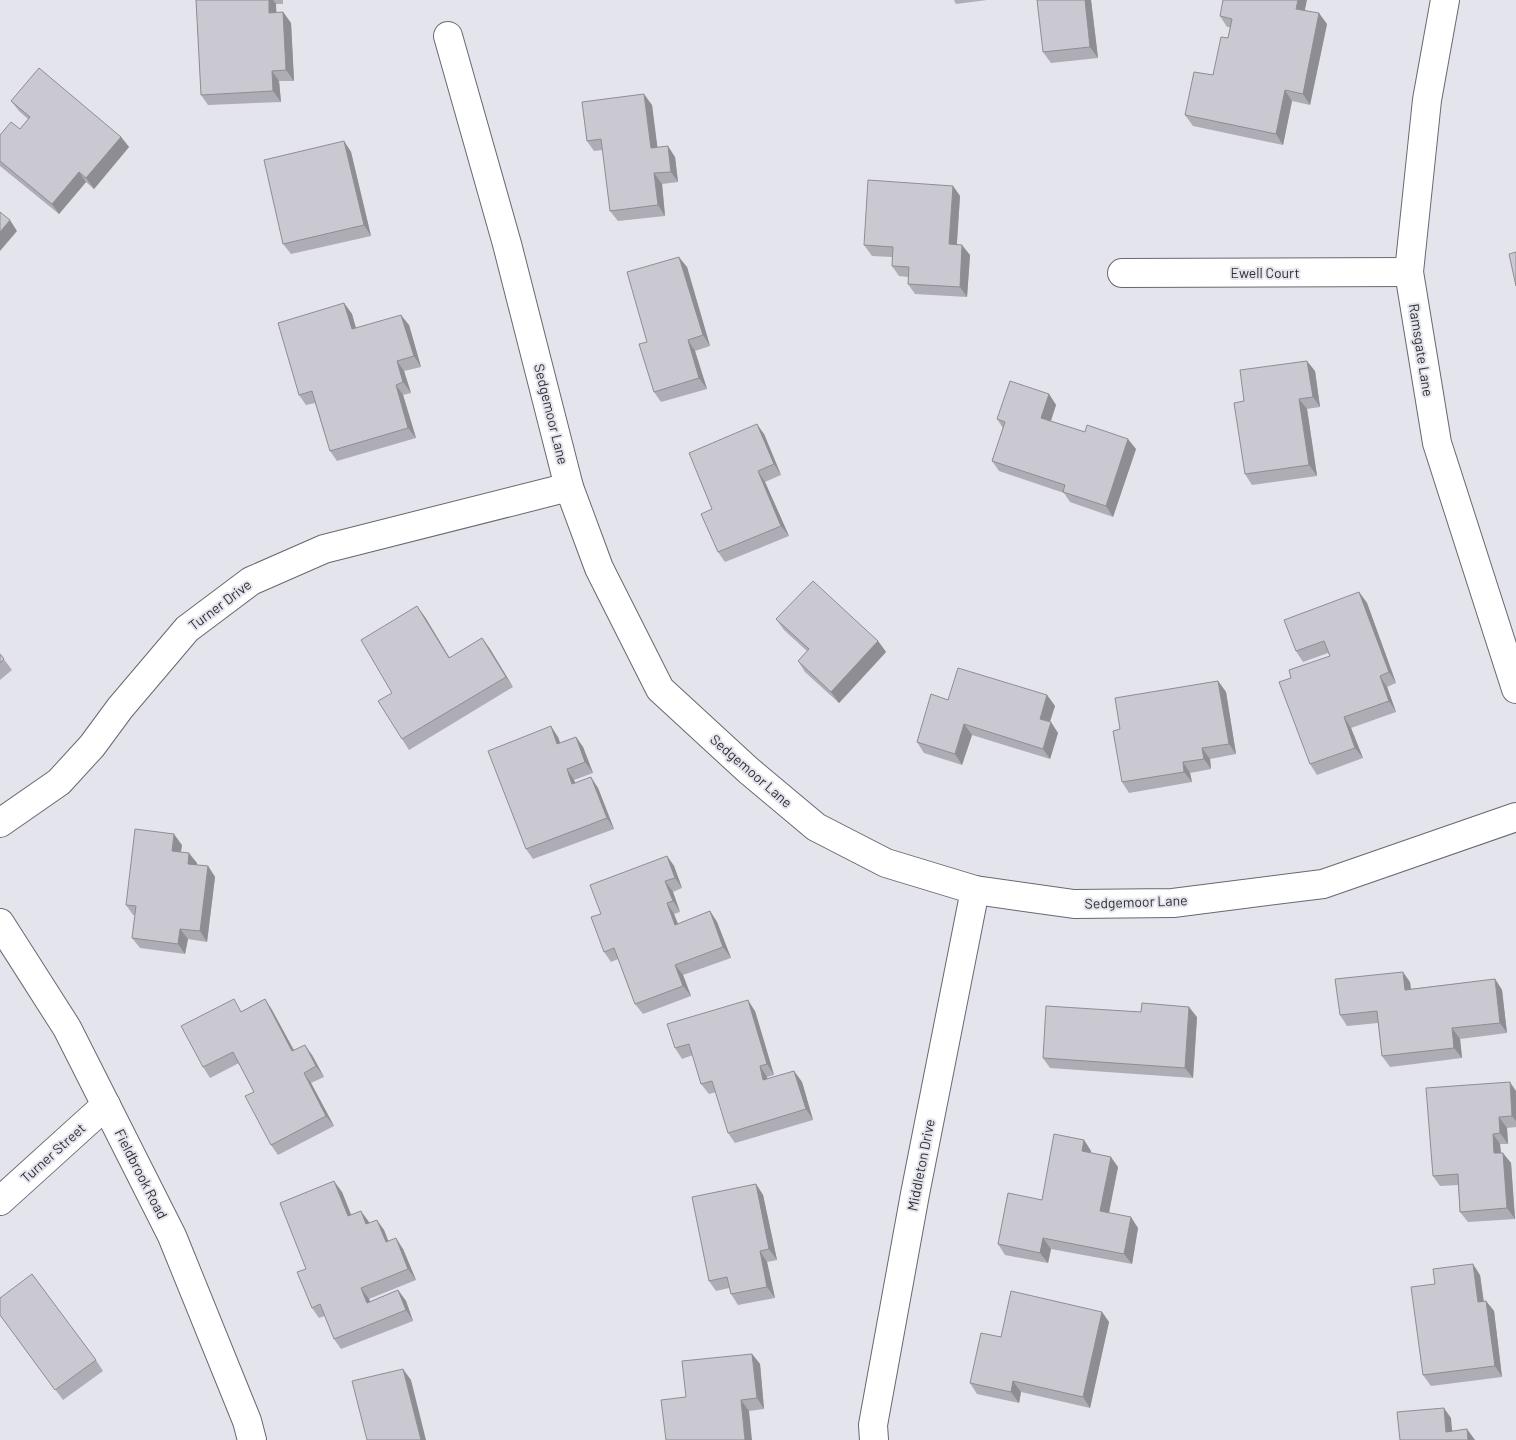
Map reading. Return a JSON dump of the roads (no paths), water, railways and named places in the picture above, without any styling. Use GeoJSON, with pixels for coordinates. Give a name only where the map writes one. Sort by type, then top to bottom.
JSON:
{"type":"FeatureCollection","features":[{"type":"Feature","properties":{"kind":"street","name":"Ramsgate Lane"},"geometry":{"type":"LineString","coordinates":[[1445,0],[1427,100],[1409,272],[1437,443],[1516,689]]}},
{"type":"Feature","properties":{"kind":"street","name":"Sedgemoor Lane"},"geometry":{"type":"LineString","coordinates":[[448,36],[507,244],[569,487],[599,568],[660,689],[748,770],[816,827],[886,863],[975,890],[1074,904],[1173,903],[1323,884],[1516,817]]}},
{"type":"Feature","properties":{"kind":"street","name":"Ewell Court"},"geometry":{"type":"LineString","coordinates":[[1122,273],[1409,272]]}},
{"type":"Feature","properties":{"kind":"street","name":"Turner Drive"},"geometry":{"type":"LineString","coordinates":[[0,824],[59,782],[92,746],[120,708],[187,628],[251,581],[324,549],[569,487]]}},
{"type":"Feature","properties":{"kind":"street","name":"Middleton Drive"},"geometry":{"type":"LineString","coordinates":[[874,1440],[874,1424],[916,1194],[975,890]]}},
{"type":"Feature","properties":{"kind":"street","name":"Fieldbrook Road"},"geometry":{"type":"LineString","coordinates":[[0,923],[67,1028],[172,1236],[247,1421],[252,1440]]}},
{"type":"Feature","properties":{"kind":"street","name":"Turner Street"},"geometry":{"type":"LineString","coordinates":[[0,1201],[106,1105]]}}]}
